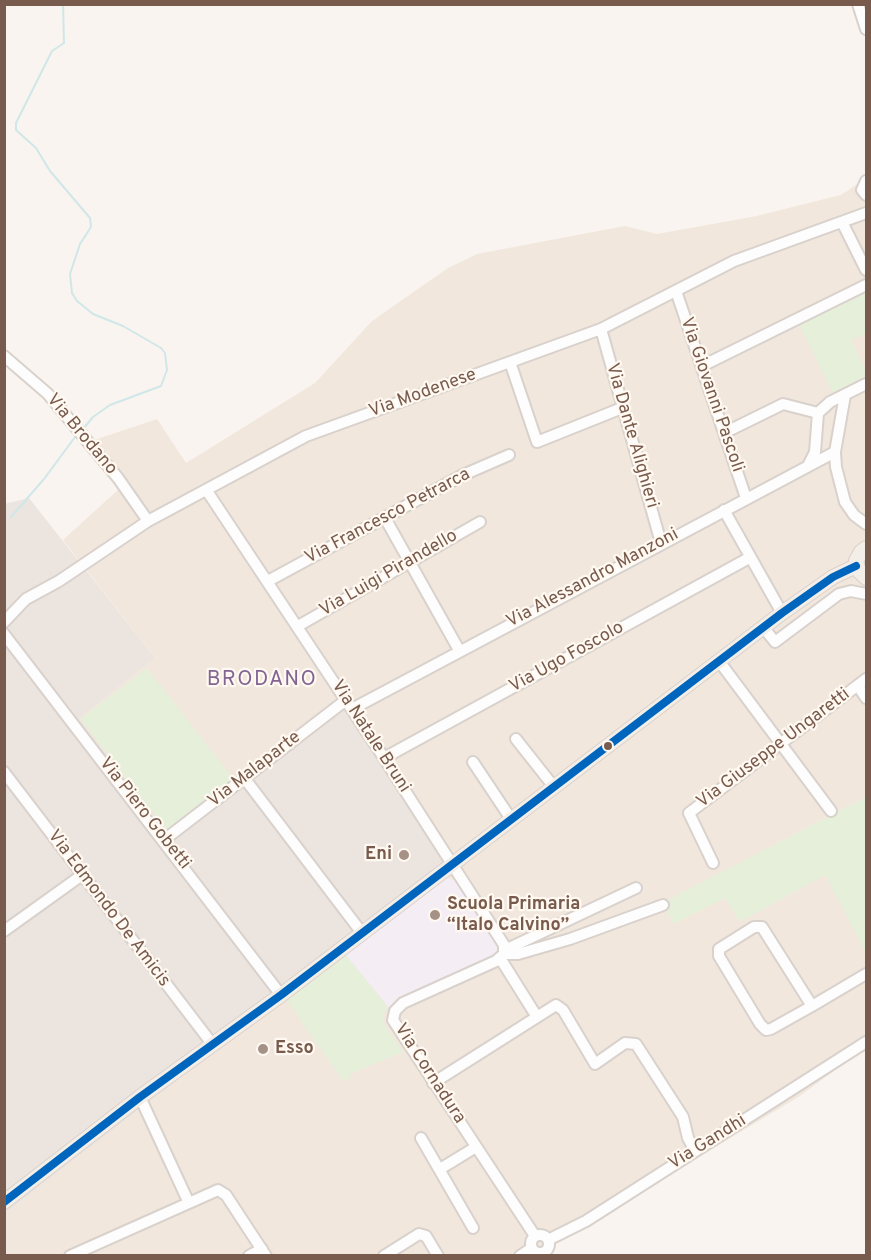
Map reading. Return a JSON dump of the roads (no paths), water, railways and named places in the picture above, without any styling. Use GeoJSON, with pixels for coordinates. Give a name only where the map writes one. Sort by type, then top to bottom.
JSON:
{"type":"FeatureCollection","features":[{"type":"Feature","properties":{"kind":"main road"},"geometry":{"type":"LineString","coordinates":[[856,566],[858,556],[867,548]]}},
{"type":"Feature","properties":{"kind":"main road"},"geometry":{"type":"LineString","coordinates":[[856,566],[867,578]]}},
{"type":"Feature","properties":{"kind":"main road"},"geometry":{"type":"LineString","coordinates":[[4,1202],[140,1097],[281,995],[782,613],[833,577],[856,566]]}},
{"type":"Feature","properties":{"kind":"street"},"geometry":{"type":"LineString","coordinates":[[858,4],[867,29]]}},
{"type":"Feature","properties":{"kind":"street"},"geometry":{"type":"LineString","coordinates":[[867,182],[862,190],[867,195]]}},
{"type":"Feature","properties":{"kind":"street","name":"Via Modenese"},"geometry":{"type":"LineString","coordinates":[[4,622],[27,599],[59,581],[148,521],[306,436],[601,329],[734,261],[867,213]]}},
{"type":"Feature","properties":{"kind":"street"},"geometry":{"type":"LineString","coordinates":[[842,222],[867,270]]}},
{"type":"Feature","properties":{"kind":"street"},"geometry":{"type":"LineString","coordinates":[[702,366],[867,285]]}},
{"type":"Feature","properties":{"kind":"street","name":"Via Giovanni Pascoli"},"geometry":{"type":"LineString","coordinates":[[676,291],[746,498]]}},
{"type":"Feature","properties":{"kind":"street","name":"Via Dante Alighieri"},"geometry":{"type":"LineString","coordinates":[[601,329],[661,543]]}},
{"type":"Feature","properties":{"kind":"street","name":"Via Brodano"},"geometry":{"type":"LineString","coordinates":[[4,356],[48,394],[81,433],[148,521]]}},
{"type":"Feature","properties":{"kind":"street"},"geometry":{"type":"LineString","coordinates":[[510,362],[537,442],[622,408]]}},
{"type":"Feature","properties":{"kind":"street"},"geometry":{"type":"LineString","coordinates":[[808,466],[815,452],[818,413],[830,402],[867,384]]}},
{"type":"Feature","properties":{"kind":"street"},"geometry":{"type":"LineString","coordinates":[[845,395],[835,452],[841,493],[863,521]]}},
{"type":"Feature","properties":{"kind":"street"},"geometry":{"type":"LineString","coordinates":[[724,432],[783,404],[818,413]]}},
{"type":"Feature","properties":{"kind":"street","name":"Via Alessandro Manzoni"},"geometry":{"type":"LineString","coordinates":[[349,704],[459,650],[835,452]]}},
{"type":"Feature","properties":{"kind":"street","name":"Via Francesco Petrarca"},"geometry":{"type":"LineString","coordinates":[[268,581],[463,475],[509,455]]}},
{"type":"Feature","properties":{"kind":"street","name":"Via Natale Bruni"},"geometry":{"type":"LineString","coordinates":[[207,491],[453,864]]}},
{"type":"Feature","properties":{"kind":"street"},"geometry":{"type":"LineString","coordinates":[[724,510],[782,613]]}},
{"type":"Feature","properties":{"kind":"street"},"geometry":{"type":"LineString","coordinates":[[385,518],[459,650]]}},
{"type":"Feature","properties":{"kind":"street","name":"Via Luigi Pirandello"},"geometry":{"type":"LineString","coordinates":[[298,626],[480,522]]}},
{"type":"Feature","properties":{"kind":"street","name":"Via Ugo Foscolo"},"geometry":{"type":"LineString","coordinates":[[384,758],[749,558]]}},
{"type":"Feature","properties":{"kind":"street"},"geometry":{"type":"LineString","coordinates":[[764,628],[775,642],[839,594],[851,591],[867,594]]}},
{"type":"Feature","properties":{"kind":"street","name":"Via Piero Gobetti"},"geometry":{"type":"LineString","coordinates":[[4,634],[281,995]]}},
{"type":"Feature","properties":{"kind":"street"},"geometry":{"type":"LineString","coordinates":[[719,661],[783,743],[831,811]]}},
{"type":"Feature","properties":{"kind":"street","name":"Via Giuseppe Ungaretti"},"geometry":{"type":"LineString","coordinates":[[713,863],[689,813],[862,682],[867,698]]}},
{"type":"Feature","properties":{"kind":"street","name":"Via Malaparte"},"geometry":{"type":"LineString","coordinates":[[164,840],[245,778],[349,704]]}},
{"type":"Feature","properties":{"kind":"street"},"geometry":{"type":"LineString","coordinates":[[516,739],[554,787]]}},
{"type":"Feature","properties":{"kind":"street"},"geometry":{"type":"LineString","coordinates":[[473,762],[511,819]]}},
{"type":"Feature","properties":{"kind":"street","name":"Via Edmondo De Amicis"},"geometry":{"type":"LineString","coordinates":[[4,772],[213,1045]]}},
{"type":"Feature","properties":{"kind":"street"},"geometry":{"type":"LineString","coordinates":[[245,778],[362,933]]}},
{"type":"Feature","properties":{"kind":"street"},"geometry":{"type":"LineString","coordinates":[[453,864],[537,1017]]}},
{"type":"Feature","properties":{"kind":"street"},"geometry":{"type":"LineString","coordinates":[[4,932],[82,875]]}},
{"type":"Feature","properties":{"kind":"street"},"geometry":{"type":"LineString","coordinates":[[503,954],[636,888]]}},
{"type":"Feature","properties":{"kind":"street"},"geometry":{"type":"LineString","coordinates":[[503,954],[518,954],[570,939],[663,905]]}},
{"type":"Feature","properties":{"kind":"street"},"geometry":{"type":"LineString","coordinates":[[812,1006],[762,927],[754,927],[719,949],[718,956],[763,1028],[771,1029],[812,1006],[867,974]]}},
{"type":"Feature","properties":{"kind":"street","name":"Via Cornadura"},"geometry":{"type":"LineString","coordinates":[[503,954],[403,1003],[395,1011],[393,1020],[432,1083],[535,1236]]}},
{"type":"Feature","properties":{"kind":"street"},"geometry":{"type":"LineString","coordinates":[[432,1083],[552,1006],[563,1010],[595,1064],[625,1043],[636,1044],[682,1117],[688,1138],[695,1151]]}},
{"type":"Feature","properties":{"kind":"street","name":"Via Gandhi"},"geometry":{"type":"LineString","coordinates":[[548,1240],[586,1221],[867,1042]]}},
{"type":"Feature","properties":{"kind":"street"},"geometry":{"type":"LineString","coordinates":[[140,1097],[188,1201]]}},
{"type":"Feature","properties":{"kind":"street"},"geometry":{"type":"LineString","coordinates":[[421,1137],[473,1228]]}},
{"type":"Feature","properties":{"kind":"street"},"geometry":{"type":"LineString","coordinates":[[440,1169],[476,1148]]}},
{"type":"Feature","properties":{"kind":"street"},"geometry":{"type":"LineString","coordinates":[[70,1256],[213,1191],[221,1191],[264,1252],[249,1256]]}},
{"type":"Feature","properties":{"kind":"street"},"geometry":{"type":"LineString","coordinates":[[384,1256],[419,1234],[426,1236],[438,1256]]}},
{"type":"Feature","properties":{"kind":"street"},"geometry":{"type":"LineString","coordinates":[[535,1236],[544,1236],[548,1240],[548,1249],[544,1254],[532,1248],[531,1241],[535,1236]]}},
{"type":"Feature","properties":{"kind":"street"},"geometry":{"type":"LineString","coordinates":[[520,1256],[532,1248]]}},
{"type":"Feature","properties":{"kind":"waterway"},"geometry":{"type":"LineString","coordinates":[[63,4],[64,43],[52,51],[16,123],[16,130],[36,148],[50,171],[90,218],[91,227],[80,244],[70,274],[72,293],[77,301],[93,314],[123,326],[161,348],[165,353],[167,370],[161,386],[110,405],[93,417],[83,429]]}},
{"type":"Feature","properties":{"kind":"waterway"},"geometry":{"type":"LineString","coordinates":[[11,517],[44,479],[75,437]]}},
{"type":"Feature","properties":{"kind":"place","name":"Eni"},"geometry":{"type":"Point","coordinates":[404,855]}},
{"type":"Feature","properties":{"kind":"place","name":"Scuola Primaria “Italo Calvino”"},"geometry":{"type":"Point","coordinates":[435,915]}},
{"type":"Feature","properties":{"kind":"place","name":"Esso"},"geometry":{"type":"Point","coordinates":[263,1049]}},
{"type":"Feature","properties":{"kind":"district","name":"BRODANO"},"geometry":{"type":"Point","coordinates":[262,681]}}]}
